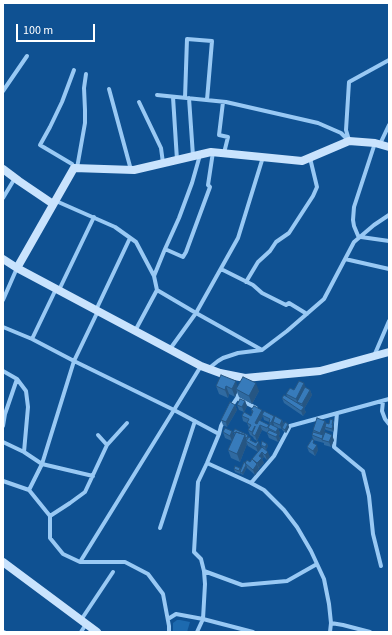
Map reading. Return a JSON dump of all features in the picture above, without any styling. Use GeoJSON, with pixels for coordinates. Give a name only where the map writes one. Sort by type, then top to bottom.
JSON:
{"type":"FeatureCollection","features":[{"type":"Feature","properties":{"kind":"street"},"geometry":{"type":"LineString","coordinates":[[154,276],[179,218],[192,183],[197,155],[187,98],[187,39],[212,41],[207,100]]}},
{"type":"Feature","properties":{"kind":"street"},"geometry":{"type":"LineString","coordinates":[[3,91],[27,56]]}},
{"type":"Feature","properties":{"kind":"street"},"geometry":{"type":"LineString","coordinates":[[349,141],[346,130],[349,82],[389,60]]}},
{"type":"Feature","properties":{"kind":"street"},"geometry":{"type":"LineString","coordinates":[[74,70],[62,102],[40,145],[72,164],[76,168],[131,170],[213,152],[302,161],[349,141],[389,147]]}},
{"type":"Feature","properties":{"kind":"street"},"geometry":{"type":"LineString","coordinates":[[3,300],[17,268],[54,202],[76,168],[85,122],[84,88],[86,74]]}},
{"type":"Feature","properties":{"kind":"street"},"geometry":{"type":"LineString","coordinates":[[109,89],[131,170]]}},
{"type":"Feature","properties":{"kind":"street"},"geometry":{"type":"LineString","coordinates":[[157,95],[223,102],[318,124],[340,133],[349,141]]}},
{"type":"Feature","properties":{"kind":"street"},"geometry":{"type":"LineString","coordinates":[[173,97],[176,160]]}},
{"type":"Feature","properties":{"kind":"street"},"geometry":{"type":"LineString","coordinates":[[138,102],[161,148],[163,163]]}},
{"type":"Feature","properties":{"kind":"street"},"geometry":{"type":"LineString","coordinates":[[223,102],[219,135],[228,137],[224,153]]}},
{"type":"Feature","properties":{"kind":"street"},"geometry":{"type":"LineString","coordinates":[[360,237],[354,226],[354,207],[377,144],[389,125]]}},
{"type":"Feature","properties":{"kind":"street"},"geometry":{"type":"LineString","coordinates":[[165,249],[183,257],[186,252],[210,187],[208,185],[213,152]]}},
{"type":"Feature","properties":{"kind":"street"},"geometry":{"type":"LineString","coordinates":[[170,349],[196,313],[238,238],[263,157]]}},
{"type":"Feature","properties":{"kind":"street"},"geometry":{"type":"LineString","coordinates":[[246,282],[258,262],[270,251],[276,242],[289,233],[313,196],[317,188],[310,157]]}},
{"type":"Feature","properties":{"kind":"street"},"geometry":{"type":"LineString","coordinates":[[3,169],[54,202],[94,217],[115,227],[136,242],[154,276],[157,290],[135,331]]}},
{"type":"Feature","properties":{"kind":"street"},"geometry":{"type":"LineString","coordinates":[[3,198],[15,178]]}},
{"type":"Feature","properties":{"kind":"street"},"geometry":{"type":"LineString","coordinates":[[80,562],[174,410],[204,368],[223,358],[238,353],[262,350],[287,331],[324,299],[354,242],[374,225],[389,215]]}},
{"type":"Feature","properties":{"kind":"street"},"geometry":{"type":"LineString","coordinates":[[32,339],[94,217]]}},
{"type":"Feature","properties":{"kind":"street"},"geometry":{"type":"LineString","coordinates":[[360,237],[389,241]]}},
{"type":"Feature","properties":{"kind":"street"},"geometry":{"type":"LineString","coordinates":[[29,490],[42,464],[74,361],[130,238]]}},
{"type":"Feature","properties":{"kind":"street"},"geometry":{"type":"LineString","coordinates":[[3,259],[17,268],[204,368],[220,373],[245,378],[320,370],[389,352]]}},
{"type":"Feature","properties":{"kind":"street"},"geometry":{"type":"LineString","coordinates":[[345,259],[389,269]]}},
{"type":"Feature","properties":{"kind":"street"},"geometry":{"type":"LineString","coordinates":[[221,269],[253,285],[262,293],[286,305],[289,303],[307,314]]}},
{"type":"Feature","properties":{"kind":"street"},"geometry":{"type":"LineString","coordinates":[[157,290],[262,350]]}},
{"type":"Feature","properties":{"kind":"street"},"geometry":{"type":"LineString","coordinates":[[374,356],[389,321]]}},
{"type":"Feature","properties":{"kind":"street"},"geometry":{"type":"LineString","coordinates":[[3,327],[32,339],[219,434]]}},
{"type":"Feature","properties":{"kind":"street"},"geometry":{"type":"LineString","coordinates":[[3,372],[17,379],[26,391],[28,407],[24,452]]}},
{"type":"Feature","properties":{"kind":"street"},"geometry":{"type":"LineString","coordinates":[[196,632],[203,619],[205,584],[201,559],[194,552],[198,482],[221,426],[231,406],[237,398],[245,378]]}},
{"type":"Feature","properties":{"kind":"street"},"geometry":{"type":"LineString","coordinates":[[3,426],[4,414],[17,379]]}},
{"type":"Feature","properties":{"kind":"street"},"geometry":{"type":"LineString","coordinates":[[237,398],[263,412]]}},
{"type":"Feature","properties":{"kind":"street"},"geometry":{"type":"LineString","coordinates":[[283,423],[290,426],[389,399]]}},
{"type":"Feature","properties":{"kind":"street"},"geometry":{"type":"LineString","coordinates":[[383,401],[382,411],[385,420],[389,424]]}},
{"type":"Feature","properties":{"kind":"street"},"geometry":{"type":"LineString","coordinates":[[337,413],[334,447],[363,470],[369,496],[373,534],[381,566]]}},
{"type":"Feature","properties":{"kind":"street"},"geometry":{"type":"LineString","coordinates":[[160,528],[195,421]]}},
{"type":"Feature","properties":{"kind":"street"},"geometry":{"type":"LineString","coordinates":[[50,516],[85,492],[107,445],[127,423]]}},
{"type":"Feature","properties":{"kind":"street"},"geometry":{"type":"LineString","coordinates":[[251,483],[274,456],[290,426]]}},
{"type":"Feature","properties":{"kind":"street"},"geometry":{"type":"LineString","coordinates":[[98,435],[107,445]]}},
{"type":"Feature","properties":{"kind":"street"},"geometry":{"type":"LineString","coordinates":[[3,442],[24,452],[42,464],[93,476]]}},
{"type":"Feature","properties":{"kind":"street"},"geometry":{"type":"LineString","coordinates":[[207,463],[264,490],[284,510],[297,526],[324,579],[329,604],[331,623],[330,632]]}},
{"type":"Feature","properties":{"kind":"street"},"geometry":{"type":"LineString","coordinates":[[3,482],[29,490],[50,516],[50,538],[63,554],[80,562],[125,562],[148,574],[163,594],[169,632]]}},
{"type":"Feature","properties":{"kind":"street"},"geometry":{"type":"LineString","coordinates":[[3,562],[97,632]]}},
{"type":"Feature","properties":{"kind":"street"},"geometry":{"type":"LineString","coordinates":[[204,571],[242,585],[287,581],[317,564]]}},
{"type":"Feature","properties":{"kind":"street"},"geometry":{"type":"LineString","coordinates":[[81,632],[83,622],[113,572]]}},
{"type":"Feature","properties":{"kind":"street"},"geometry":{"type":"LineString","coordinates":[[168,619],[176,614],[203,619],[253,632]]}},
{"type":"Feature","properties":{"kind":"street"},"geometry":{"type":"LineString","coordinates":[[331,623],[370,632]]}},
{"type":"Feature","properties":{"kind":"shaded area"},"geometry":{"type":"Polygon","coordinates":[[[177,620],[190,622],[187,632],[173,632],[173,623],[177,620]]]}},
{"type":"Feature","properties":{"kind":"building"},"geometry":{"type":"Polygon","coordinates":[[[221,375],[236,381],[232,389],[226,386],[225,390],[216,386],[221,375]]]}},
{"type":"Feature","properties":{"kind":"building"},"geometry":{"type":"Polygon","coordinates":[[[243,377],[256,383],[249,396],[236,389],[243,377]]]}},
{"type":"Feature","properties":{"kind":"building"},"geometry":{"type":"Polygon","coordinates":[[[299,381],[304,383],[296,399],[286,394],[290,388],[294,390],[299,381]]]}},
{"type":"Feature","properties":{"kind":"building"},"geometry":{"type":"Polygon","coordinates":[[[305,387],[310,390],[302,404],[297,402],[305,387]]]}},
{"type":"Feature","properties":{"kind":"building"},"geometry":{"type":"Polygon","coordinates":[[[284,395],[304,407],[301,411],[282,398],[284,395]]]}},
{"type":"Feature","properties":{"kind":"building"},"geometry":{"type":"Polygon","coordinates":[[[240,399],[245,401],[242,407],[237,405],[240,399]]]}},
{"type":"Feature","properties":{"kind":"building"},"geometry":{"type":"Polygon","coordinates":[[[230,402],[235,405],[226,422],[221,420],[230,402]]]}},
{"type":"Feature","properties":{"kind":"building"},"geometry":{"type":"Polygon","coordinates":[[[254,406],[262,410],[255,423],[257,424],[259,420],[269,425],[267,428],[260,425],[255,436],[252,434],[255,426],[252,432],[248,430],[251,425],[247,423],[249,419],[242,416],[244,412],[251,416],[253,411],[251,410],[254,406]]]}},
{"type":"Feature","properties":{"kind":"building"},"geometry":{"type":"Polygon","coordinates":[[[264,411],[274,416],[271,423],[269,422],[270,419],[262,415],[264,411]]]}},
{"type":"Feature","properties":{"kind":"building"},"geometry":{"type":"Polygon","coordinates":[[[275,416],[282,420],[280,425],[273,422],[275,416]]]}},
{"type":"Feature","properties":{"kind":"building"},"geometry":{"type":"Polygon","coordinates":[[[317,418],[325,421],[320,433],[313,430],[317,418]]]}},
{"type":"Feature","properties":{"kind":"building"},"geometry":{"type":"Polygon","coordinates":[[[330,419],[333,420],[332,429],[325,427],[326,423],[329,424],[330,419]]]}},
{"type":"Feature","properties":{"kind":"building"},"geometry":{"type":"Polygon","coordinates":[[[285,422],[288,424],[285,430],[282,428],[285,422]]]}},
{"type":"Feature","properties":{"kind":"building"},"geometry":{"type":"Polygon","coordinates":[[[270,424],[278,428],[276,432],[268,428],[270,424]]]}},
{"type":"Feature","properties":{"kind":"building"},"geometry":{"type":"Polygon","coordinates":[[[225,428],[232,431],[230,436],[223,432],[225,428]]]}},
{"type":"Feature","properties":{"kind":"building"},"geometry":{"type":"Polygon","coordinates":[[[235,429],[248,435],[247,438],[245,435],[233,432],[235,429]]]}},
{"type":"Feature","properties":{"kind":"building"},"geometry":{"type":"Polygon","coordinates":[[[269,430],[278,434],[276,437],[267,433],[269,430]]]}},
{"type":"Feature","properties":{"kind":"building"},"geometry":{"type":"Polygon","coordinates":[[[236,432],[245,435],[237,454],[228,450],[236,432]]]}},
{"type":"Feature","properties":{"kind":"building"},"geometry":{"type":"Polygon","coordinates":[[[313,432],[323,435],[322,439],[312,435],[313,432]]]}},
{"type":"Feature","properties":{"kind":"building"},"geometry":{"type":"Polygon","coordinates":[[[325,432],[332,435],[329,442],[322,440],[325,432]]]}},
{"type":"Feature","properties":{"kind":"building"},"geometry":{"type":"Polygon","coordinates":[[[249,437],[251,438],[250,440],[256,443],[257,441],[259,442],[256,447],[246,441],[249,437]]]}},
{"type":"Feature","properties":{"kind":"building"},"geometry":{"type":"Polygon","coordinates":[[[312,439],[314,440],[313,443],[317,445],[313,451],[307,447],[312,439]]]}},
{"type":"Feature","properties":{"kind":"building"},"geometry":{"type":"Polygon","coordinates":[[[262,441],[267,444],[265,447],[261,445],[262,441]]]}},
{"type":"Feature","properties":{"kind":"building"},"geometry":{"type":"Polygon","coordinates":[[[262,447],[268,452],[265,455],[262,452],[259,456],[262,458],[257,463],[252,459],[262,447]]]}},
{"type":"Feature","properties":{"kind":"building"},"geometry":{"type":"Polygon","coordinates":[[[252,459],[257,464],[253,470],[245,463],[247,460],[250,462],[252,459]]]}},
{"type":"Feature","properties":{"kind":"building"},"geometry":{"type":"Polygon","coordinates":[[[244,462],[246,465],[242,473],[240,472],[244,462]]]}},
{"type":"Feature","properties":{"kind":"building"},"geometry":{"type":"Polygon","coordinates":[[[235,466],[240,468],[239,471],[234,469],[235,466]]]}}]}
